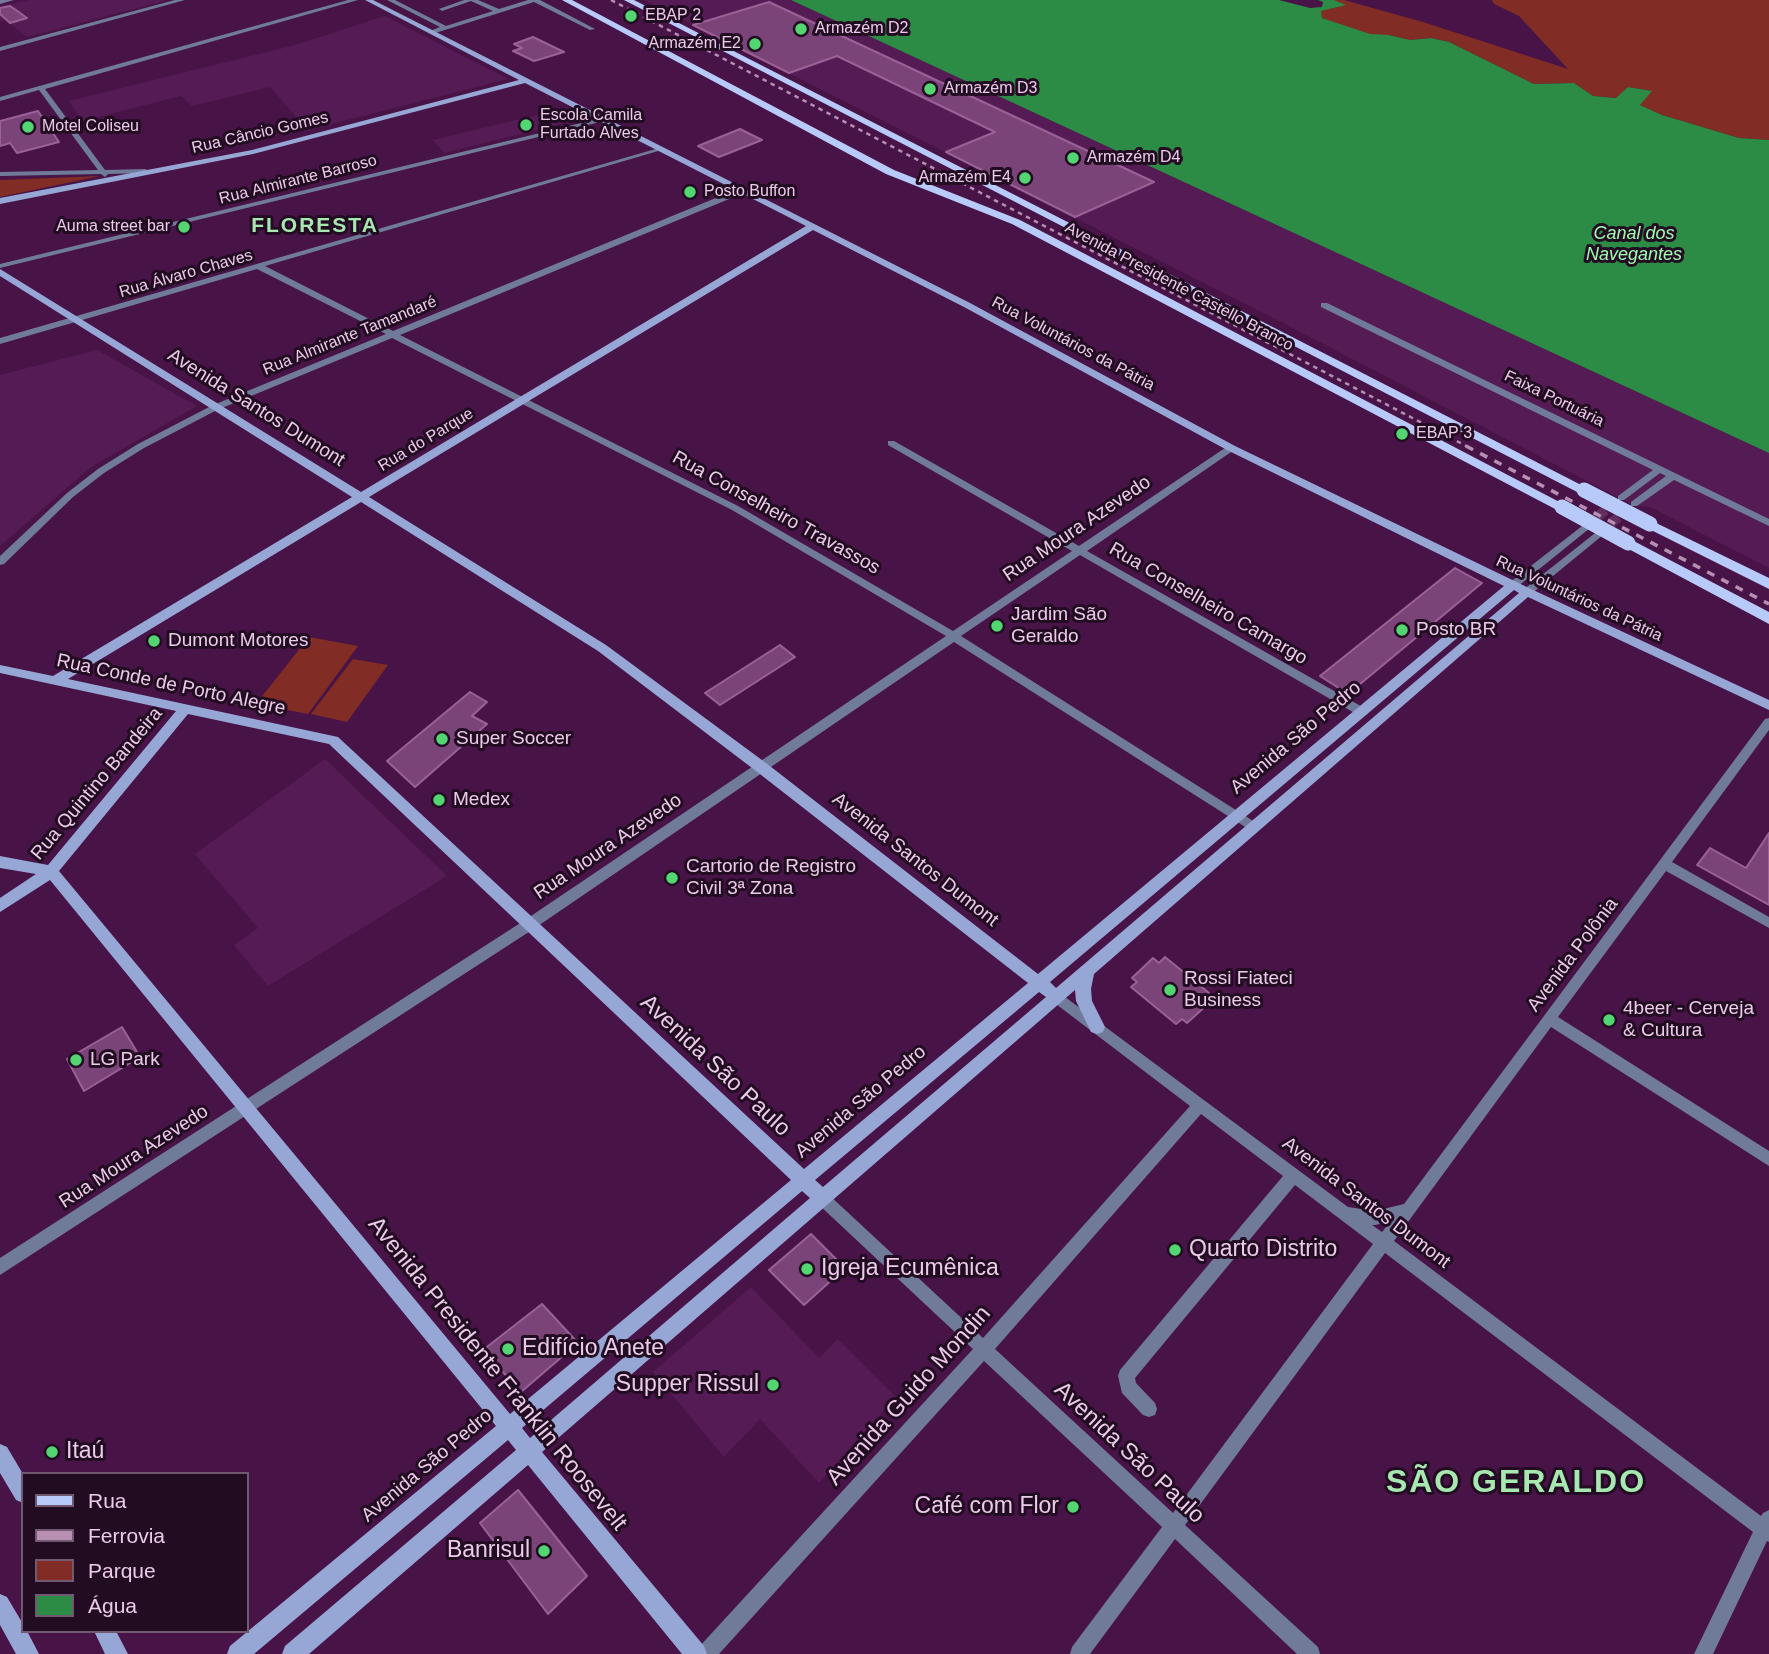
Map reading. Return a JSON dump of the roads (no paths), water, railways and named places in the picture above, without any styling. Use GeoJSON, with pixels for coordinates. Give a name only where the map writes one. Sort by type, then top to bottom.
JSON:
{"type":"FeatureCollection","features":[{"type":"Feature","properties":{"kind":"main road","name":"Avenida Presidente Castello Branco"},"geometry":{"type":"LineString","coordinates":[[566,0],[890,173],[1016,222],[1562,507],[1769,619]]}},
{"type":"Feature","properties":{"kind":"main road","name":"Avenida Presidente Castello Branco"},"geometry":{"type":"LineString","coordinates":[[628,0],[1769,584]]}},
{"type":"Feature","properties":{"kind":"street"},"geometry":{"type":"LineString","coordinates":[[0,2],[12,0]]}},
{"type":"Feature","properties":{"kind":"street"},"geometry":{"type":"LineString","coordinates":[[0,49],[183,0]]}},
{"type":"Feature","properties":{"kind":"street"},"geometry":{"type":"LineString","coordinates":[[0,99],[355,0]]}},
{"type":"Feature","properties":{"kind":"street","name":"Rua Voluntários da Pátria"},"geometry":{"type":"LineString","coordinates":[[368,0],[967,305],[1231,448],[1527,592],[1769,705]]}},
{"type":"Feature","properties":{"kind":"street"},"geometry":{"type":"LineString","coordinates":[[390,0],[446,28]]}},
{"type":"Feature","properties":{"kind":"street"},"geometry":{"type":"LineString","coordinates":[[442,9],[471,0],[498,12]]}},
{"type":"Feature","properties":{"kind":"street"},"geometry":{"type":"LineString","coordinates":[[432,32],[534,0],[592,29]]}},
{"type":"Feature","properties":{"kind":"street","name":"Rua Câncio Gomes"},"geometry":{"type":"LineString","coordinates":[[0,201],[105,175],[145,171],[253,152],[524,81]]}},
{"type":"Feature","properties":{"kind":"street"},"geometry":{"type":"LineString","coordinates":[[41,88],[105,175]]}},
{"type":"Feature","properties":{"kind":"street","name":"Rua Almirante Barroso"},"geometry":{"type":"LineString","coordinates":[[0,266],[602,120]]}},
{"type":"Feature","properties":{"kind":"street","name":"Rua Álvaro Chaves"},"geometry":{"type":"LineString","coordinates":[[0,341],[77,321],[661,149]]}},
{"type":"Feature","properties":{"kind":"street"},"geometry":{"type":"LineString","coordinates":[[0,174],[105,175]]}},
{"type":"Feature","properties":{"kind":"street","name":"Rua Almirante Tamandaré"},"geometry":{"type":"LineString","coordinates":[[0,562],[70,495],[101,471],[141,446],[214,408],[743,190]]}},
{"type":"Feature","properties":{"kind":"street","name":"Rua do Parque"},"geometry":{"type":"LineString","coordinates":[[56,680],[813,226]]}},
{"type":"Feature","properties":{"kind":"street","name":"Rua Conselheiro Travassos"},"geometry":{"type":"LineString","coordinates":[[261,267],[734,508],[953,636],[1254,827]]}},
{"type":"Feature","properties":{"kind":"street","name":"Avenida Santos Dumont"},"geometry":{"type":"LineString","coordinates":[[0,272],[602,648],[1200,1105],[1767,1527]]}},
{"type":"Feature","properties":{"kind":"street","name":"Faixa Portuária"},"geometry":{"type":"LineString","coordinates":[[1324,304],[1769,523]]}},
{"type":"Feature","properties":{"kind":"street","name":"Rua Conselheiro Camargo"},"geometry":{"type":"LineString","coordinates":[[891,443],[1362,712]]}},
{"type":"Feature","properties":{"kind":"street","name":"Rua Moura Azevedo"},"geometry":{"type":"LineString","coordinates":[[0,1267],[243,1104],[530,924],[1231,448]]}},
{"type":"Feature","properties":{"kind":"street"},"geometry":{"type":"LineString","coordinates":[[1621,498],[1660,469]]}},
{"type":"Feature","properties":{"kind":"street"},"geometry":{"type":"LineString","coordinates":[[1634,504],[1674,476]]}},
{"type":"Feature","properties":{"kind":"street"},"geometry":{"type":"LineString","coordinates":[[1513,585],[1586,526]]}},
{"type":"Feature","properties":{"kind":"street"},"geometry":{"type":"LineString","coordinates":[[1527,592],[1599,533]]}},
{"type":"Feature","properties":{"kind":"street","name":"Avenida São Pedro"},"geometry":{"type":"LineString","coordinates":[[238,1654],[1513,585]]}},
{"type":"Feature","properties":{"kind":"street","name":"Avenida São Pedro"},"geometry":{"type":"LineString","coordinates":[[293,1654],[1527,592]]}},
{"type":"Feature","properties":{"kind":"street","name":"Rua Conde de Porto Alegre"},"geometry":{"type":"LineString","coordinates":[[0,670],[333,740]]}},
{"type":"Feature","properties":{"kind":"street","name":"Rua Quintino Bandeira"},"geometry":{"type":"LineString","coordinates":[[0,906],[51,871],[186,708]]}},
{"type":"Feature","properties":{"kind":"street","name":"Avenida Polônia"},"geometry":{"type":"LineString","coordinates":[[1079,1654],[1769,722]]}},
{"type":"Feature","properties":{"kind":"street","name":"Avenida São Paulo"},"geometry":{"type":"LineString","coordinates":[[333,740],[1311,1654]]}},
{"type":"Feature","properties":{"kind":"street"},"geometry":{"type":"LineString","coordinates":[[0,862],[51,871]]}},
{"type":"Feature","properties":{"kind":"street"},"geometry":{"type":"LineString","coordinates":[[1664,864],[1769,923]]}},
{"type":"Feature","properties":{"kind":"street","name":"Avenida Presidente Franklin Roosevelt"},"geometry":{"type":"LineString","coordinates":[[51,871],[243,1104],[255,1123],[260,1125],[696,1654]]}},
{"type":"Feature","properties":{"kind":"street"},"geometry":{"type":"LineString","coordinates":[[1087,971],[1083,989],[1084,1000],[1097,1027]]}},
{"type":"Feature","properties":{"kind":"street"},"geometry":{"type":"LineString","coordinates":[[1549,1019],[1769,1159]]}},
{"type":"Feature","properties":{"kind":"street","name":"Avenida Guido Mondin"},"geometry":{"type":"LineString","coordinates":[[706,1654],[984,1349],[1200,1105]]}},
{"type":"Feature","properties":{"kind":"street"},"geometry":{"type":"LineString","coordinates":[[1149,1409],[1128,1387],[1126,1376],[1294,1175]]}},
{"type":"Feature","properties":{"kind":"street"},"geometry":{"type":"LineString","coordinates":[[1345,1214],[1375,1219],[1407,1210]]}},
{"type":"Feature","properties":{"kind":"street"},"geometry":{"type":"LineString","coordinates":[[0,1454],[21,1490]]}},
{"type":"Feature","properties":{"kind":"street"},"geometry":{"type":"LineString","coordinates":[[1703,1654],[1767,1527]]}},
{"type":"Feature","properties":{"kind":"street"},"geometry":{"type":"LineString","coordinates":[[0,1604],[28,1654]]}},
{"type":"Feature","properties":{"kind":"street"},"geometry":{"type":"LineString","coordinates":[[105,1633],[117,1654]]}},
{"type":"Feature","properties":{"kind":"water","name":"Canal dos Navegantes"},"geometry":{"type":"Polygon","coordinates":[[[791,0],[1279,0],[1310,8],[1322,7],[1323,2],[1318,0],[1334,0],[1346,5],[1321,11],[1322,18],[1370,34],[1410,40],[1431,38],[1449,42],[1534,84],[1574,83],[1593,96],[1616,98],[1628,87],[1652,91],[1640,105],[1662,115],[1739,138],[1769,140],[1769,453],[791,0]]]}},
{"type":"Feature","properties":{"kind":"tunnel"},"geometry":{"type":"LineString","coordinates":[[1586,526],[1618,500]]}},
{"type":"Feature","properties":{"kind":"tunnel"},"geometry":{"type":"LineString","coordinates":[[1599,533],[1631,507]]}},
{"type":"Feature","properties":{"kind":"railway"},"geometry":{"type":"LineString","coordinates":[[611,0],[1470,448]]}},
{"type":"Feature","properties":{"kind":"railway"},"geometry":{"type":"LineString","coordinates":[[1466,446],[1769,604]]}},
{"type":"Feature","properties":{"kind":"place","name":"EBAP 2"},"geometry":{"type":"Point","coordinates":[631,16]}},
{"type":"Feature","properties":{"kind":"place","name":"Armazém D2"},"geometry":{"type":"Point","coordinates":[801,29]}},
{"type":"Feature","properties":{"kind":"place","name":"Armazém E2"},"geometry":{"type":"Point","coordinates":[755,44]}},
{"type":"Feature","properties":{"kind":"place","name":"Armazém D3"},"geometry":{"type":"Point","coordinates":[930,89]}},
{"type":"Feature","properties":{"kind":"place","name":"Escola Camila Furtado Alves"},"geometry":{"type":"Point","coordinates":[526,125]}},
{"type":"Feature","properties":{"kind":"place","name":"Motel Coliseu"},"geometry":{"type":"Point","coordinates":[28,127]}},
{"type":"Feature","properties":{"kind":"place","name":"Armazém D4"},"geometry":{"type":"Point","coordinates":[1073,158]}},
{"type":"Feature","properties":{"kind":"place","name":"Armazém E4"},"geometry":{"type":"Point","coordinates":[1025,178]}},
{"type":"Feature","properties":{"kind":"place","name":"Posto Buffon"},"geometry":{"type":"Point","coordinates":[690,192]}},
{"type":"Feature","properties":{"kind":"place","name":"Auma street bar"},"geometry":{"type":"Point","coordinates":[184,227]}},
{"type":"Feature","properties":{"kind":"place","name":"EBAP 3"},"geometry":{"type":"Point","coordinates":[1402,434]}},
{"type":"Feature","properties":{"kind":"place","name":"Jardim São Geraldo"},"geometry":{"type":"Point","coordinates":[997,626]}},
{"type":"Feature","properties":{"kind":"place","name":"Posto BR"},"geometry":{"type":"Point","coordinates":[1402,630]}},
{"type":"Feature","properties":{"kind":"place","name":"Dumont Motores"},"geometry":{"type":"Point","coordinates":[154,641]}},
{"type":"Feature","properties":{"kind":"place","name":"Super Soccer"},"geometry":{"type":"Point","coordinates":[442,739]}},
{"type":"Feature","properties":{"kind":"place","name":"Medex"},"geometry":{"type":"Point","coordinates":[439,800]}},
{"type":"Feature","properties":{"kind":"place","name":"Cartorio de Registro Civil 3ª Zona"},"geometry":{"type":"Point","coordinates":[672,878]}},
{"type":"Feature","properties":{"kind":"place","name":"Rossi Fiateci Business"},"geometry":{"type":"Point","coordinates":[1170,990]}},
{"type":"Feature","properties":{"kind":"place","name":"4beer - Cerveja & Cultura"},"geometry":{"type":"Point","coordinates":[1609,1020]}},
{"type":"Feature","properties":{"kind":"place","name":"LG Park"},"geometry":{"type":"Point","coordinates":[76,1060]}},
{"type":"Feature","properties":{"kind":"place","name":"Quarto Distrito"},"geometry":{"type":"Point","coordinates":[1175,1250]}},
{"type":"Feature","properties":{"kind":"place","name":"Igreja Ecumênica"},"geometry":{"type":"Point","coordinates":[807,1269]}},
{"type":"Feature","properties":{"kind":"place","name":"Edifício Anete"},"geometry":{"type":"Point","coordinates":[508,1349]}},
{"type":"Feature","properties":{"kind":"place","name":"Supper Rissul"},"geometry":{"type":"Point","coordinates":[773,1385]}},
{"type":"Feature","properties":{"kind":"place","name":"Itaú"},"geometry":{"type":"Point","coordinates":[52,1452]}},
{"type":"Feature","properties":{"kind":"place","name":"Café com Flor"},"geometry":{"type":"Point","coordinates":[1073,1507]}},
{"type":"Feature","properties":{"kind":"place","name":"Banrisul"},"geometry":{"type":"Point","coordinates":[544,1551]}},
{"type":"Feature","properties":{"kind":"district","name":"FLORESTA"},"geometry":{"type":"Point","coordinates":[315,226]}},
{"type":"Feature","properties":{"kind":"district","name":"SÃO GERALDO"},"geometry":{"type":"Point","coordinates":[1516,1483]}}]}
